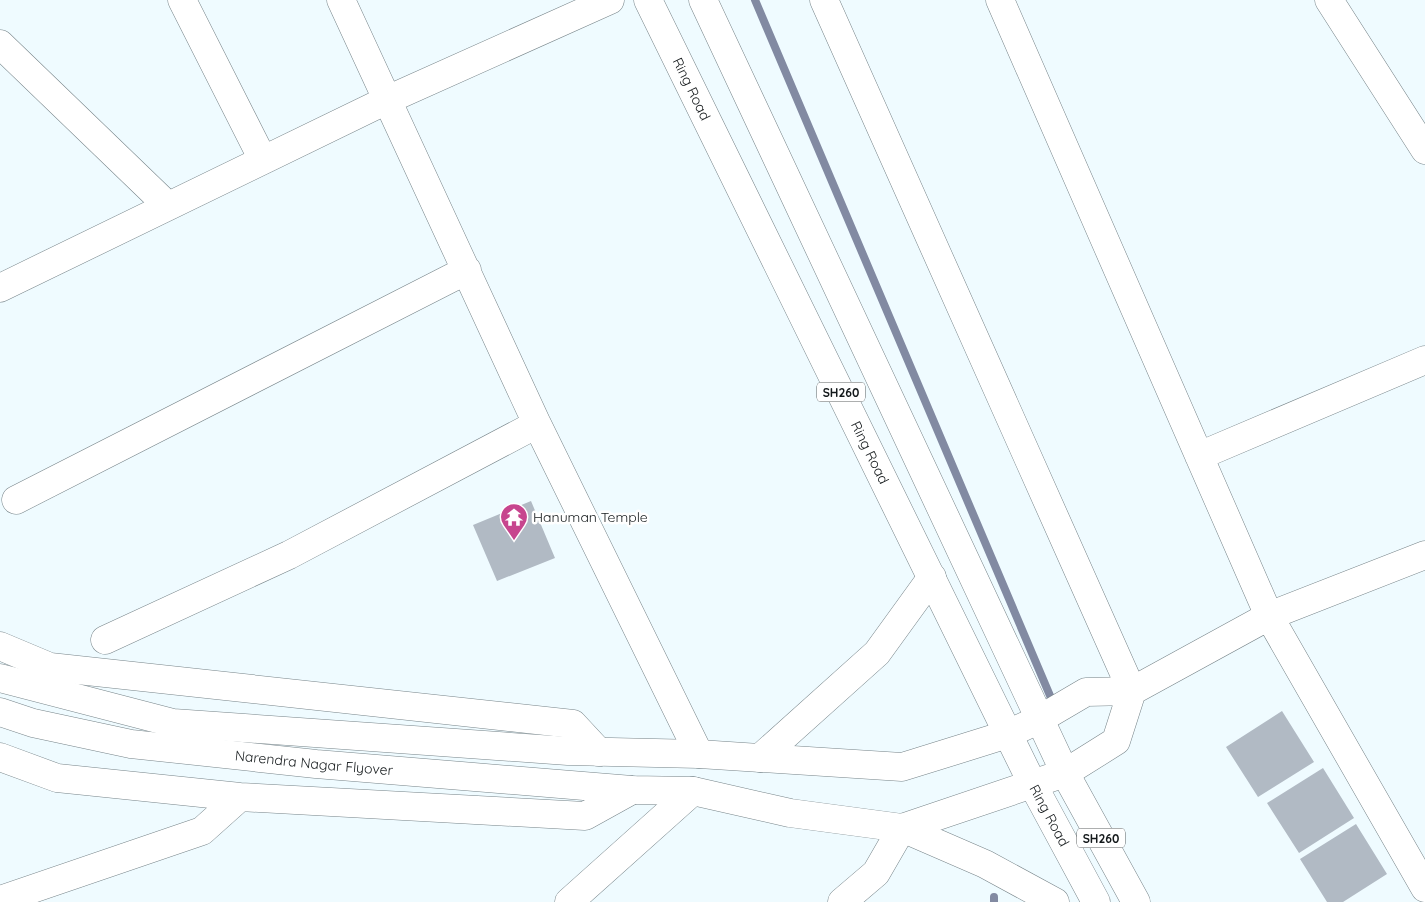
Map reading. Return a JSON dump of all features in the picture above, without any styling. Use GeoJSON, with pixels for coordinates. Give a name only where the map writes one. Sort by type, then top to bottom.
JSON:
{"type":"FeatureCollection","features":[{"type":"Feature","properties":{"kind":"main road"},"geometry":{"type":"LineString","coordinates":[[182,0],[263,160]]}},
{"type":"Feature","properties":{"kind":"main road"},"geometry":{"type":"LineString","coordinates":[[341,0],[537,424],[699,754]]}},
{"type":"Feature","properties":{"kind":"main road"},"geometry":{"type":"LineString","coordinates":[[0,288],[387,100],[610,0]]}},
{"type":"Feature","properties":{"kind":"main road","name":"Ring Road"},"geometry":{"type":"LineString","coordinates":[[648,0],[1033,786],[1096,902]]}},
{"type":"Feature","properties":{"kind":"main road","name":"SH260"},"geometry":{"type":"LineString","coordinates":[[703,0],[1065,773],[1136,902]]}},
{"type":"Feature","properties":{"kind":"main road"},"geometry":{"type":"LineString","coordinates":[[824,0],[1132,691],[1116,741],[1065,773],[1033,786],[902,828],[876,873],[842,902]]}},
{"type":"Feature","properties":{"kind":"main road"},"geometry":{"type":"LineString","coordinates":[[1329,0],[1425,150]]}},
{"type":"Feature","properties":{"kind":"main road"},"geometry":{"type":"LineString","coordinates":[[1008,3],[1199,456],[1269,616],[1425,888]]}},
{"type":"Feature","properties":{"kind":"main road"},"geometry":{"type":"LineString","coordinates":[[0,44],[168,206]]}},
{"type":"Feature","properties":{"kind":"main road"},"geometry":{"type":"LineString","coordinates":[[16,500],[467,270]]}},
{"type":"Feature","properties":{"kind":"main road"},"geometry":{"type":"LineString","coordinates":[[1199,456],[1425,360]]}},
{"type":"Feature","properties":{"kind":"main road"},"geometry":{"type":"LineString","coordinates":[[105,640],[289,556],[537,424]]}},
{"type":"Feature","properties":{"kind":"main road"},"geometry":{"type":"LineString","coordinates":[[1132,691],[1269,616],[1425,556]]}},
{"type":"Feature","properties":{"kind":"main road"},"geometry":{"type":"LineString","coordinates":[[760,758],[877,653],[932,577]]}},
{"type":"Feature","properties":{"kind":"main road"},"geometry":{"type":"LineString","coordinates":[[0,646],[50,667],[573,724],[599,752]]}},
{"type":"Feature","properties":{"kind":"main road","name":"Narendra Nagar Flyover"},"geometry":{"type":"LineString","coordinates":[[0,678],[173,723],[568,751],[699,754],[902,767],[1008,734],[1040,719],[1086,692],[1132,691]]}},
{"type":"Feature","properties":{"kind":"main road","name":"Narendra Nagar Flyover"},"geometry":{"type":"LineString","coordinates":[[0,712],[34,722],[130,744],[316,764],[632,790],[693,791],[790,812],[902,828]]}},
{"type":"Feature","properties":{"kind":"main road"},"geometry":{"type":"LineString","coordinates":[[0,757],[57,778],[240,797],[585,816],[632,790]]}},
{"type":"Feature","properties":{"kind":"main road"},"geometry":{"type":"LineString","coordinates":[[569,902],[693,791]]}},
{"type":"Feature","properties":{"kind":"main road"},"geometry":{"type":"LineString","coordinates":[[0,900],[33,896],[202,831],[240,797]]}},
{"type":"Feature","properties":{"kind":"main road"},"geometry":{"type":"LineString","coordinates":[[902,828],[985,864],[1055,902]]}},
{"type":"Feature","properties":{"kind":"building","name":"Hanuman Temple"},"geometry":{"type":"Polygon","coordinates":[[[531,501],[555,558],[497,581],[473,525],[531,501]]]}},
{"type":"Feature","properties":{"kind":"building"},"geometry":{"type":"Polygon","coordinates":[[[1282,711],[1314,762],[1258,797],[1226,747],[1282,711]]]}},
{"type":"Feature","properties":{"kind":"building"},"geometry":{"type":"Polygon","coordinates":[[[1323,768],[1354,818],[1299,853],[1267,803],[1323,768]]]}},
{"type":"Feature","properties":{"kind":"building"},"geometry":{"type":"Polygon","coordinates":[[[1356,824],[1387,874],[1343,902],[1327,902],[1300,859],[1356,824]]]}},
{"type":"Feature","properties":{"kind":"waterway"},"geometry":{"type":"LineString","coordinates":[[755,0],[1054,705]]}},
{"type":"Feature","properties":{"kind":"waterway"},"geometry":{"type":"LineString","coordinates":[[994,897],[994,902]]}},
{"type":"Feature","properties":{"kind":"place","name":"Hanuman Temple"},"geometry":{"type":"Point","coordinates":[514,541]}}]}
